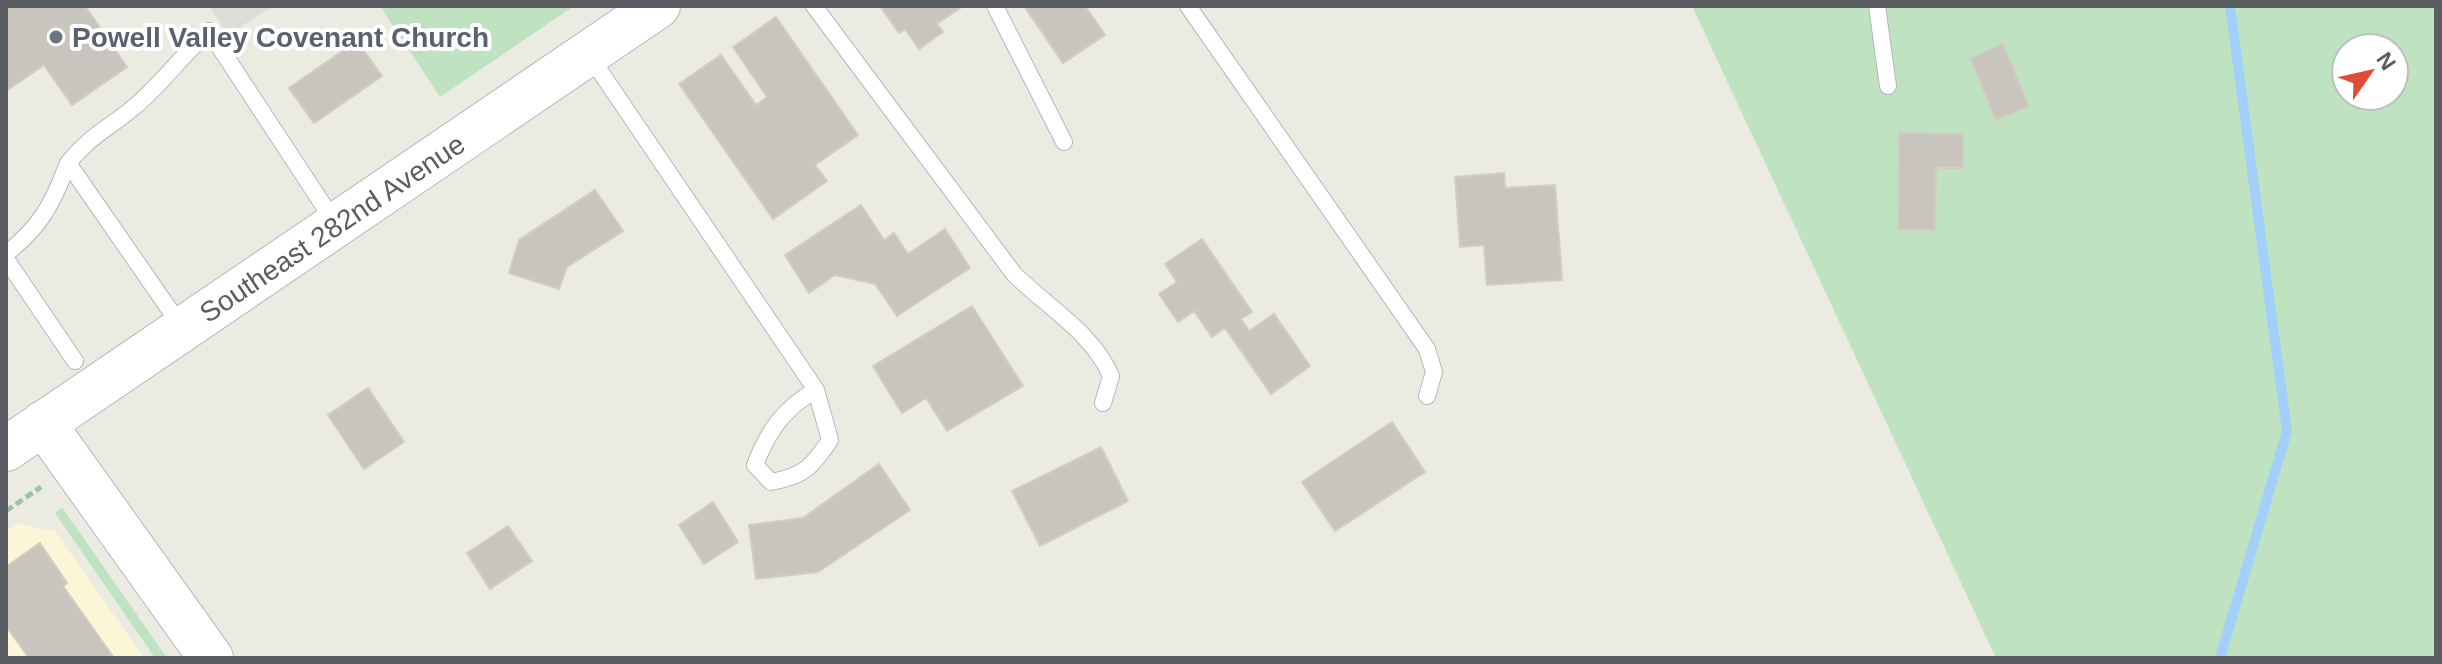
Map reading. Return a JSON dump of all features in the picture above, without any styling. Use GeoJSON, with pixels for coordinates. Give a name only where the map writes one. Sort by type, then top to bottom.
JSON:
{"type":"FeatureCollection","features":[{"type":"Feature","properties":{"kind":"main road","name":"Southeast 282nd Avenue"},"geometry":{"type":"LineString","coordinates":[[6,449],[658,6]]}},
{"type":"Feature","properties":{"kind":"main road"},"geometry":{"type":"LineString","coordinates":[[43,423],[211,658]]}},
{"type":"Feature","properties":{"kind":"lane"},"geometry":{"type":"LineString","coordinates":[[814,6],[1014,274],[1096,346],[1111,376],[1103,403]]}},
{"type":"Feature","properties":{"kind":"lane"},"geometry":{"type":"LineString","coordinates":[[995,6],[1064,142]]}},
{"type":"Feature","properties":{"kind":"lane"},"geometry":{"type":"LineString","coordinates":[[1188,6],[1427,349],[1434,372],[1427,396]]}},
{"type":"Feature","properties":{"kind":"lane"},"geometry":{"type":"LineString","coordinates":[[1877,6],[1888,86]]}},
{"type":"Feature","properties":{"kind":"lane"},"geometry":{"type":"LineString","coordinates":[[75,361],[6,257],[28,237],[50,209],[68,163],[88,139],[136,106],[178,59],[209,31],[336,225]]}},
{"type":"Feature","properties":{"kind":"lane"},"geometry":{"type":"LineString","coordinates":[[588,54],[816,390],[830,440],[816,461],[797,477],[771,482],[755,465],[766,435],[794,403],[816,390]]}},
{"type":"Feature","properties":{"kind":"lane"},"geometry":{"type":"LineString","coordinates":[[68,163],[183,329]]}},
{"type":"Feature","properties":{"kind":"shaded area"},"geometry":{"type":"Polygon","coordinates":[[[209,6],[273,6],[228,35],[209,6]]]}},
{"type":"Feature","properties":{"kind":"shaded area"},"geometry":{"type":"Polygon","coordinates":[[[17,524],[55,531],[144,658],[6,658],[6,531],[17,524]]]}},
{"type":"Feature","properties":{"kind":"green space"},"geometry":{"type":"Polygon","coordinates":[[[380,6],[574,6],[440,97],[380,6]]]}},
{"type":"Feature","properties":{"kind":"green space"},"geometry":{"type":"Polygon","coordinates":[[[1692,6],[2436,6],[2436,658],[1996,658],[1692,6]]]}},
{"type":"Feature","properties":{"kind":"green space"},"geometry":{"type":"Polygon","coordinates":[[[62,507],[167,658],[155,658],[55,513],[62,507]]]}},
{"type":"Feature","properties":{"kind":"building","name":"Powell Valley Covenant Church"},"geometry":{"type":"Polygon","coordinates":[[[10,6],[85,6],[127,67],[72,105],[44,65],[6,91],[6,9],[10,6]]]}},
{"type":"Feature","properties":{"kind":"building"},"geometry":{"type":"Polygon","coordinates":[[[880,6],[963,6],[937,24],[943,32],[919,49],[905,29],[899,33],[880,6]]]}},
{"type":"Feature","properties":{"kind":"building"},"geometry":{"type":"Polygon","coordinates":[[[1024,6],[1085,6],[1105,35],[1063,63],[1024,6]]]}},
{"type":"Feature","properties":{"kind":"building"},"geometry":{"type":"Polygon","coordinates":[[[776,17],[858,135],[815,165],[827,181],[773,219],[679,84],[721,55],[756,105],[767,97],[733,47],[776,17]]]}},
{"type":"Feature","properties":{"kind":"building"},"geometry":{"type":"Polygon","coordinates":[[[357,41],[382,76],[314,123],[289,88],[357,41]]]}},
{"type":"Feature","properties":{"kind":"building"},"geometry":{"type":"Polygon","coordinates":[[[2003,44],[2029,106],[1996,120],[1970,58],[2003,44]]]}},
{"type":"Feature","properties":{"kind":"building"},"geometry":{"type":"Polygon","coordinates":[[[1899,133],[1963,134],[1963,168],[1936,168],[1935,230],[1898,230],[1899,133]]]}},
{"type":"Feature","properties":{"kind":"building"},"geometry":{"type":"Polygon","coordinates":[[[1504,173],[1505,188],[1555,185],[1562,280],[1487,285],[1484,245],[1460,247],[1455,177],[1504,173]]]}},
{"type":"Feature","properties":{"kind":"building"},"geometry":{"type":"Polygon","coordinates":[[[595,190],[623,231],[567,267],[559,289],[509,273],[519,240],[595,190]]]}},
{"type":"Feature","properties":{"kind":"building"},"geometry":{"type":"Polygon","coordinates":[[[861,205],[884,240],[894,233],[908,254],[945,229],[970,268],[897,316],[875,284],[835,275],[809,293],[785,255],[861,205]]]}},
{"type":"Feature","properties":{"kind":"building"},"geometry":{"type":"Polygon","coordinates":[[[1202,239],[1252,312],[1241,319],[1249,331],[1274,314],[1310,366],[1271,394],[1225,328],[1212,337],[1194,311],[1178,322],[1159,294],[1177,282],[1165,264],[1202,239]]]}},
{"type":"Feature","properties":{"kind":"building"},"geometry":{"type":"Polygon","coordinates":[[[972,306],[1023,386],[947,431],[926,398],[902,413],[873,366],[972,306]]]}},
{"type":"Feature","properties":{"kind":"building"},"geometry":{"type":"Polygon","coordinates":[[[368,388],[404,442],[364,469],[328,415],[368,388]]]}},
{"type":"Feature","properties":{"kind":"building"},"geometry":{"type":"Polygon","coordinates":[[[1392,422],[1425,472],[1335,531],[1302,482],[1392,422]]]}},
{"type":"Feature","properties":{"kind":"building"},"geometry":{"type":"Polygon","coordinates":[[[1101,447],[1128,501],[1040,546],[1012,491],[1101,447]]]}},
{"type":"Feature","properties":{"kind":"building"},"geometry":{"type":"Polygon","coordinates":[[[879,464],[910,510],[818,572],[756,579],[749,525],[803,518],[879,464]]]}},
{"type":"Feature","properties":{"kind":"building"},"geometry":{"type":"Polygon","coordinates":[[[713,502],[738,542],[704,564],[679,525],[713,502]]]}},
{"type":"Feature","properties":{"kind":"building"},"geometry":{"type":"Polygon","coordinates":[[[508,526],[532,561],[490,589],[467,553],[508,526]]]}},
{"type":"Feature","properties":{"kind":"building"},"geometry":{"type":"Polygon","coordinates":[[[40,543],[67,583],[63,586],[114,658],[29,658],[6,626],[6,567],[40,543]]]}},
{"type":"Feature","properties":{"kind":"waterway"},"geometry":{"type":"LineString","coordinates":[[2220,658],[2287,431],[2230,6]]}},
{"type":"Feature","properties":{"kind":"place","name":"Powell Valley Covenant Church"},"geometry":{"type":"Point","coordinates":[56,37]}}]}
